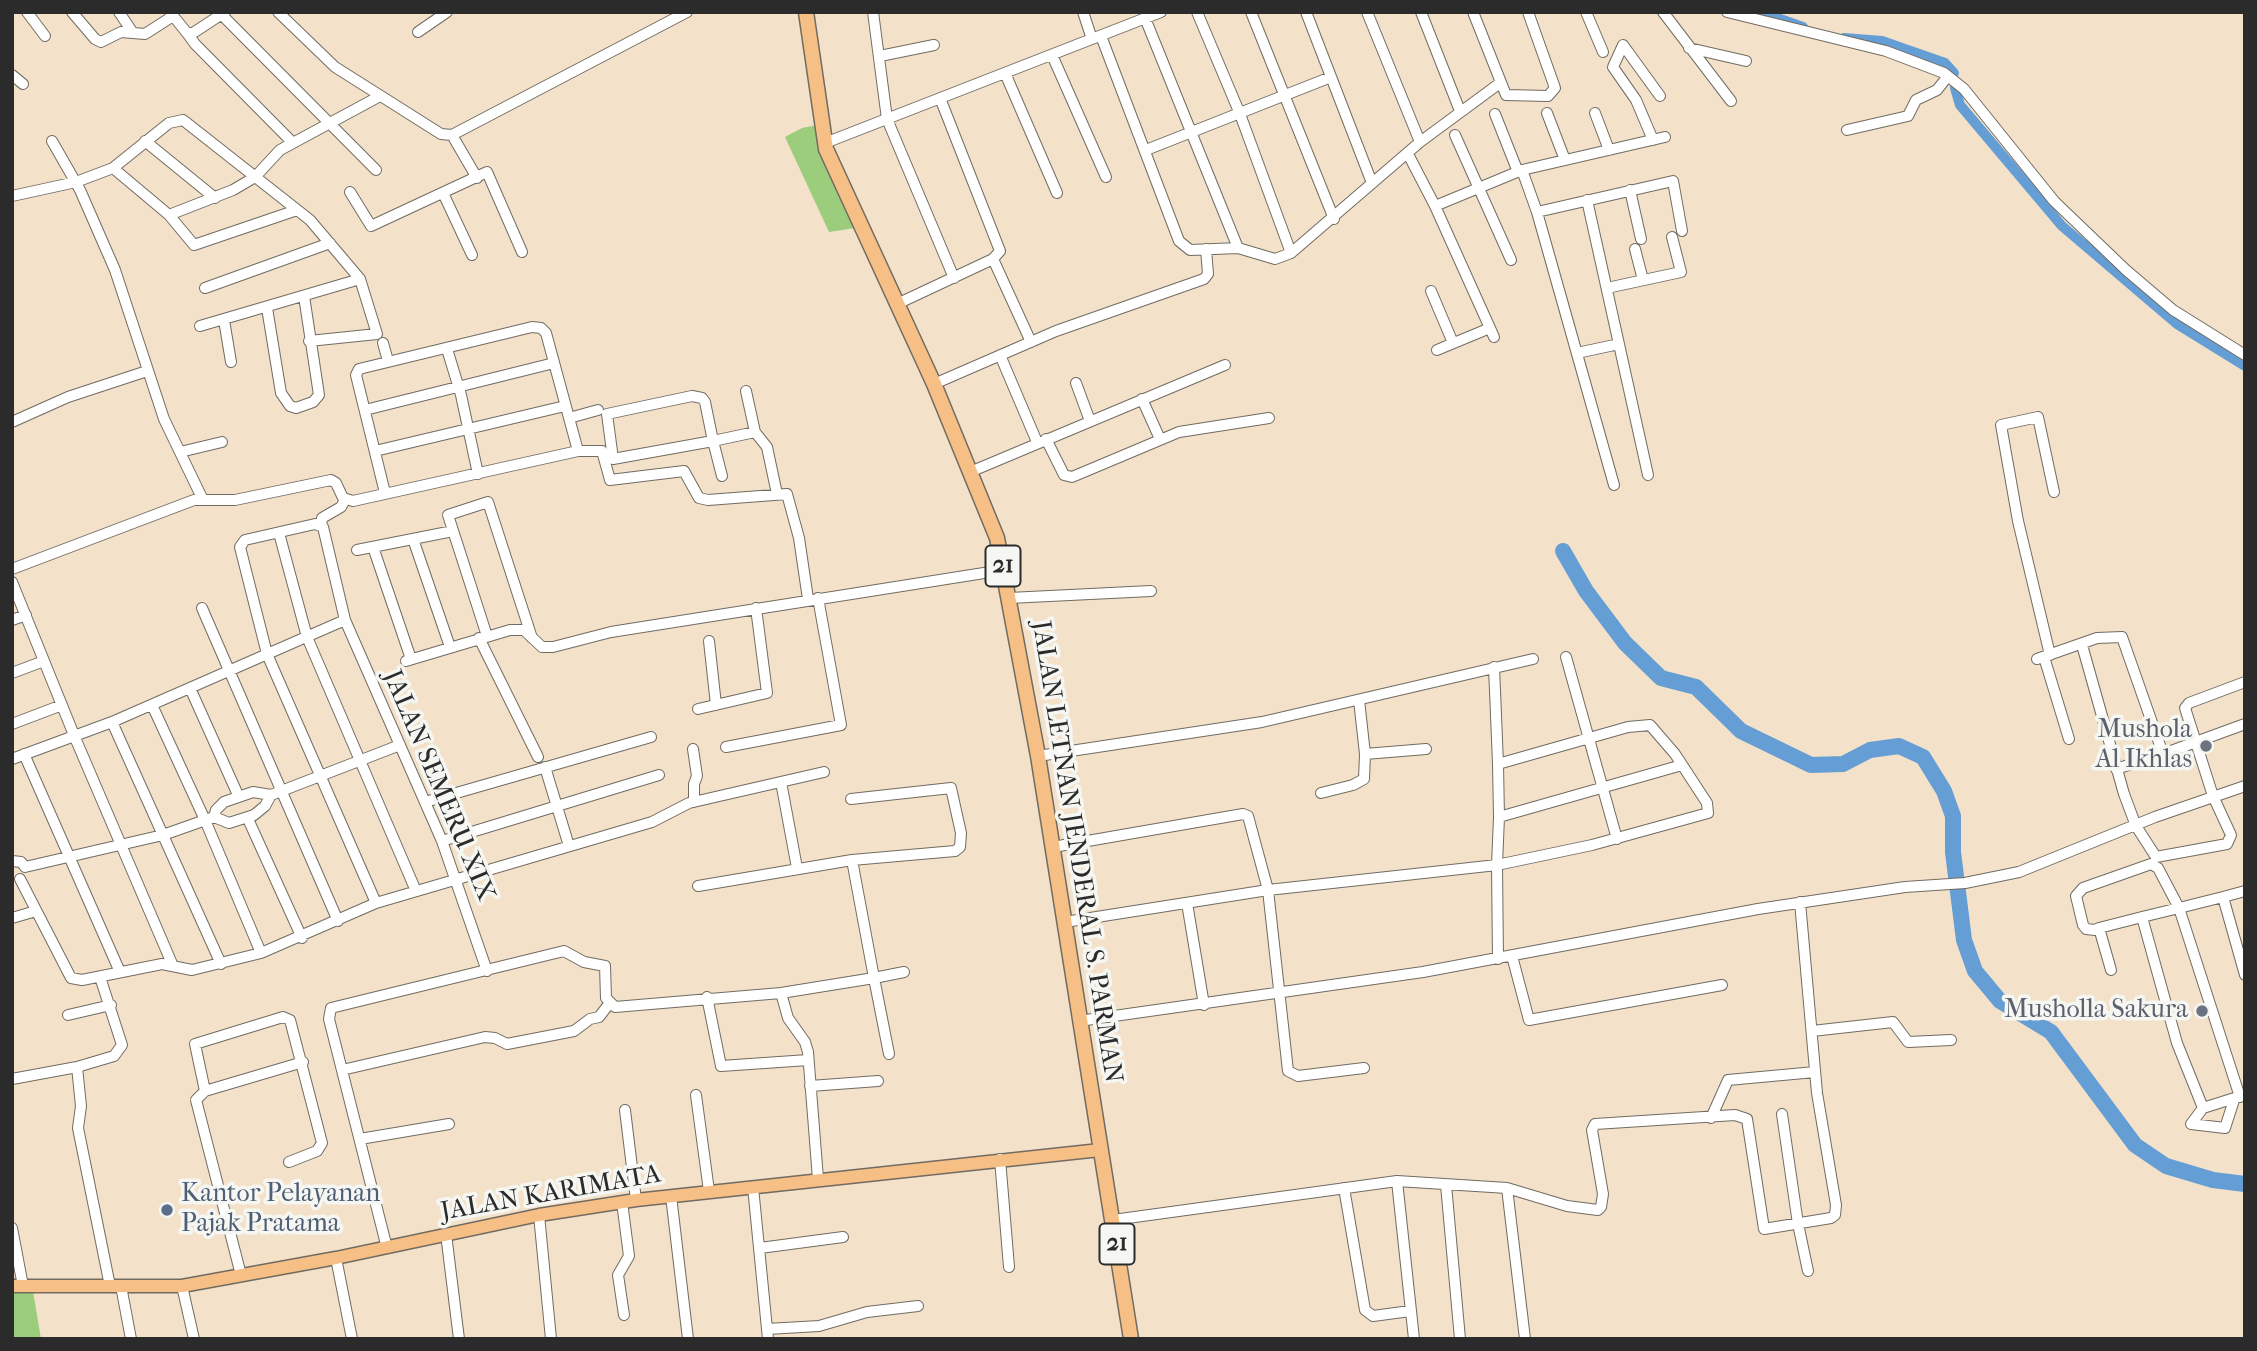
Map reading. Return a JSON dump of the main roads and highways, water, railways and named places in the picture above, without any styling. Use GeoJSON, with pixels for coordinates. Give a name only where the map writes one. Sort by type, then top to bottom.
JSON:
{"type":"FeatureCollection","features":[{"type":"Feature","properties":{"kind":"highway","name":"JALAN LETNAN JENDERAL S. PARMAN"},"geometry":{"type":"LineString","coordinates":[[806,12],[825,143],[934,384],[994,528],[1038,756],[1100,1150]]}},
{"type":"Feature","properties":{"kind":"highway","name":"21"},"geometry":{"type":"LineString","coordinates":[[1100,1150],[1130,1339]]}},
{"type":"Feature","properties":{"kind":"main road","name":"JALAN KARIMATA"},"geometry":{"type":"LineString","coordinates":[[18,1286],[183,1286],[387,1248],[540,1215],[622,1202],[1100,1150]]}},
{"type":"Feature","properties":{"kind":"waterway"},"geometry":{"type":"LineString","coordinates":[[1760,12],[1803,27]]}},
{"type":"Feature","properties":{"kind":"waterway"},"geometry":{"type":"LineString","coordinates":[[1844,38],[1882,41],[1945,63],[1954,73]]}},
{"type":"Feature","properties":{"kind":"waterway"},"geometry":{"type":"LineString","coordinates":[[1955,88],[1960,105],[2062,226],[2177,324],[2245,366]]}},
{"type":"Feature","properties":{"kind":"waterway"},"geometry":{"type":"LineString","coordinates":[[1563,551],[1586,591],[1625,643],[1661,678],[1696,687],[1741,731],[1811,765],[1843,764],[1870,750],[1899,746],[1923,757],[1944,791],[1953,816],[1953,852],[1964,940],[1975,971],[2000,1001],[2051,1032],[2135,1145],[2166,1166],[2213,1180],[2245,1184]]}},
{"type":"Feature","properties":{"kind":"place","name":"Mushola Al Ikhlas"},"geometry":{"type":"Point","coordinates":[2206,746]}},
{"type":"Feature","properties":{"kind":"place","name":"Musholla Sakura"},"geometry":{"type":"Point","coordinates":[2202,1011]}},
{"type":"Feature","properties":{"kind":"place","name":"Kantor Pelayanan Pajak Pratama"},"geometry":{"type":"Point","coordinates":[167,1210]}}]}
